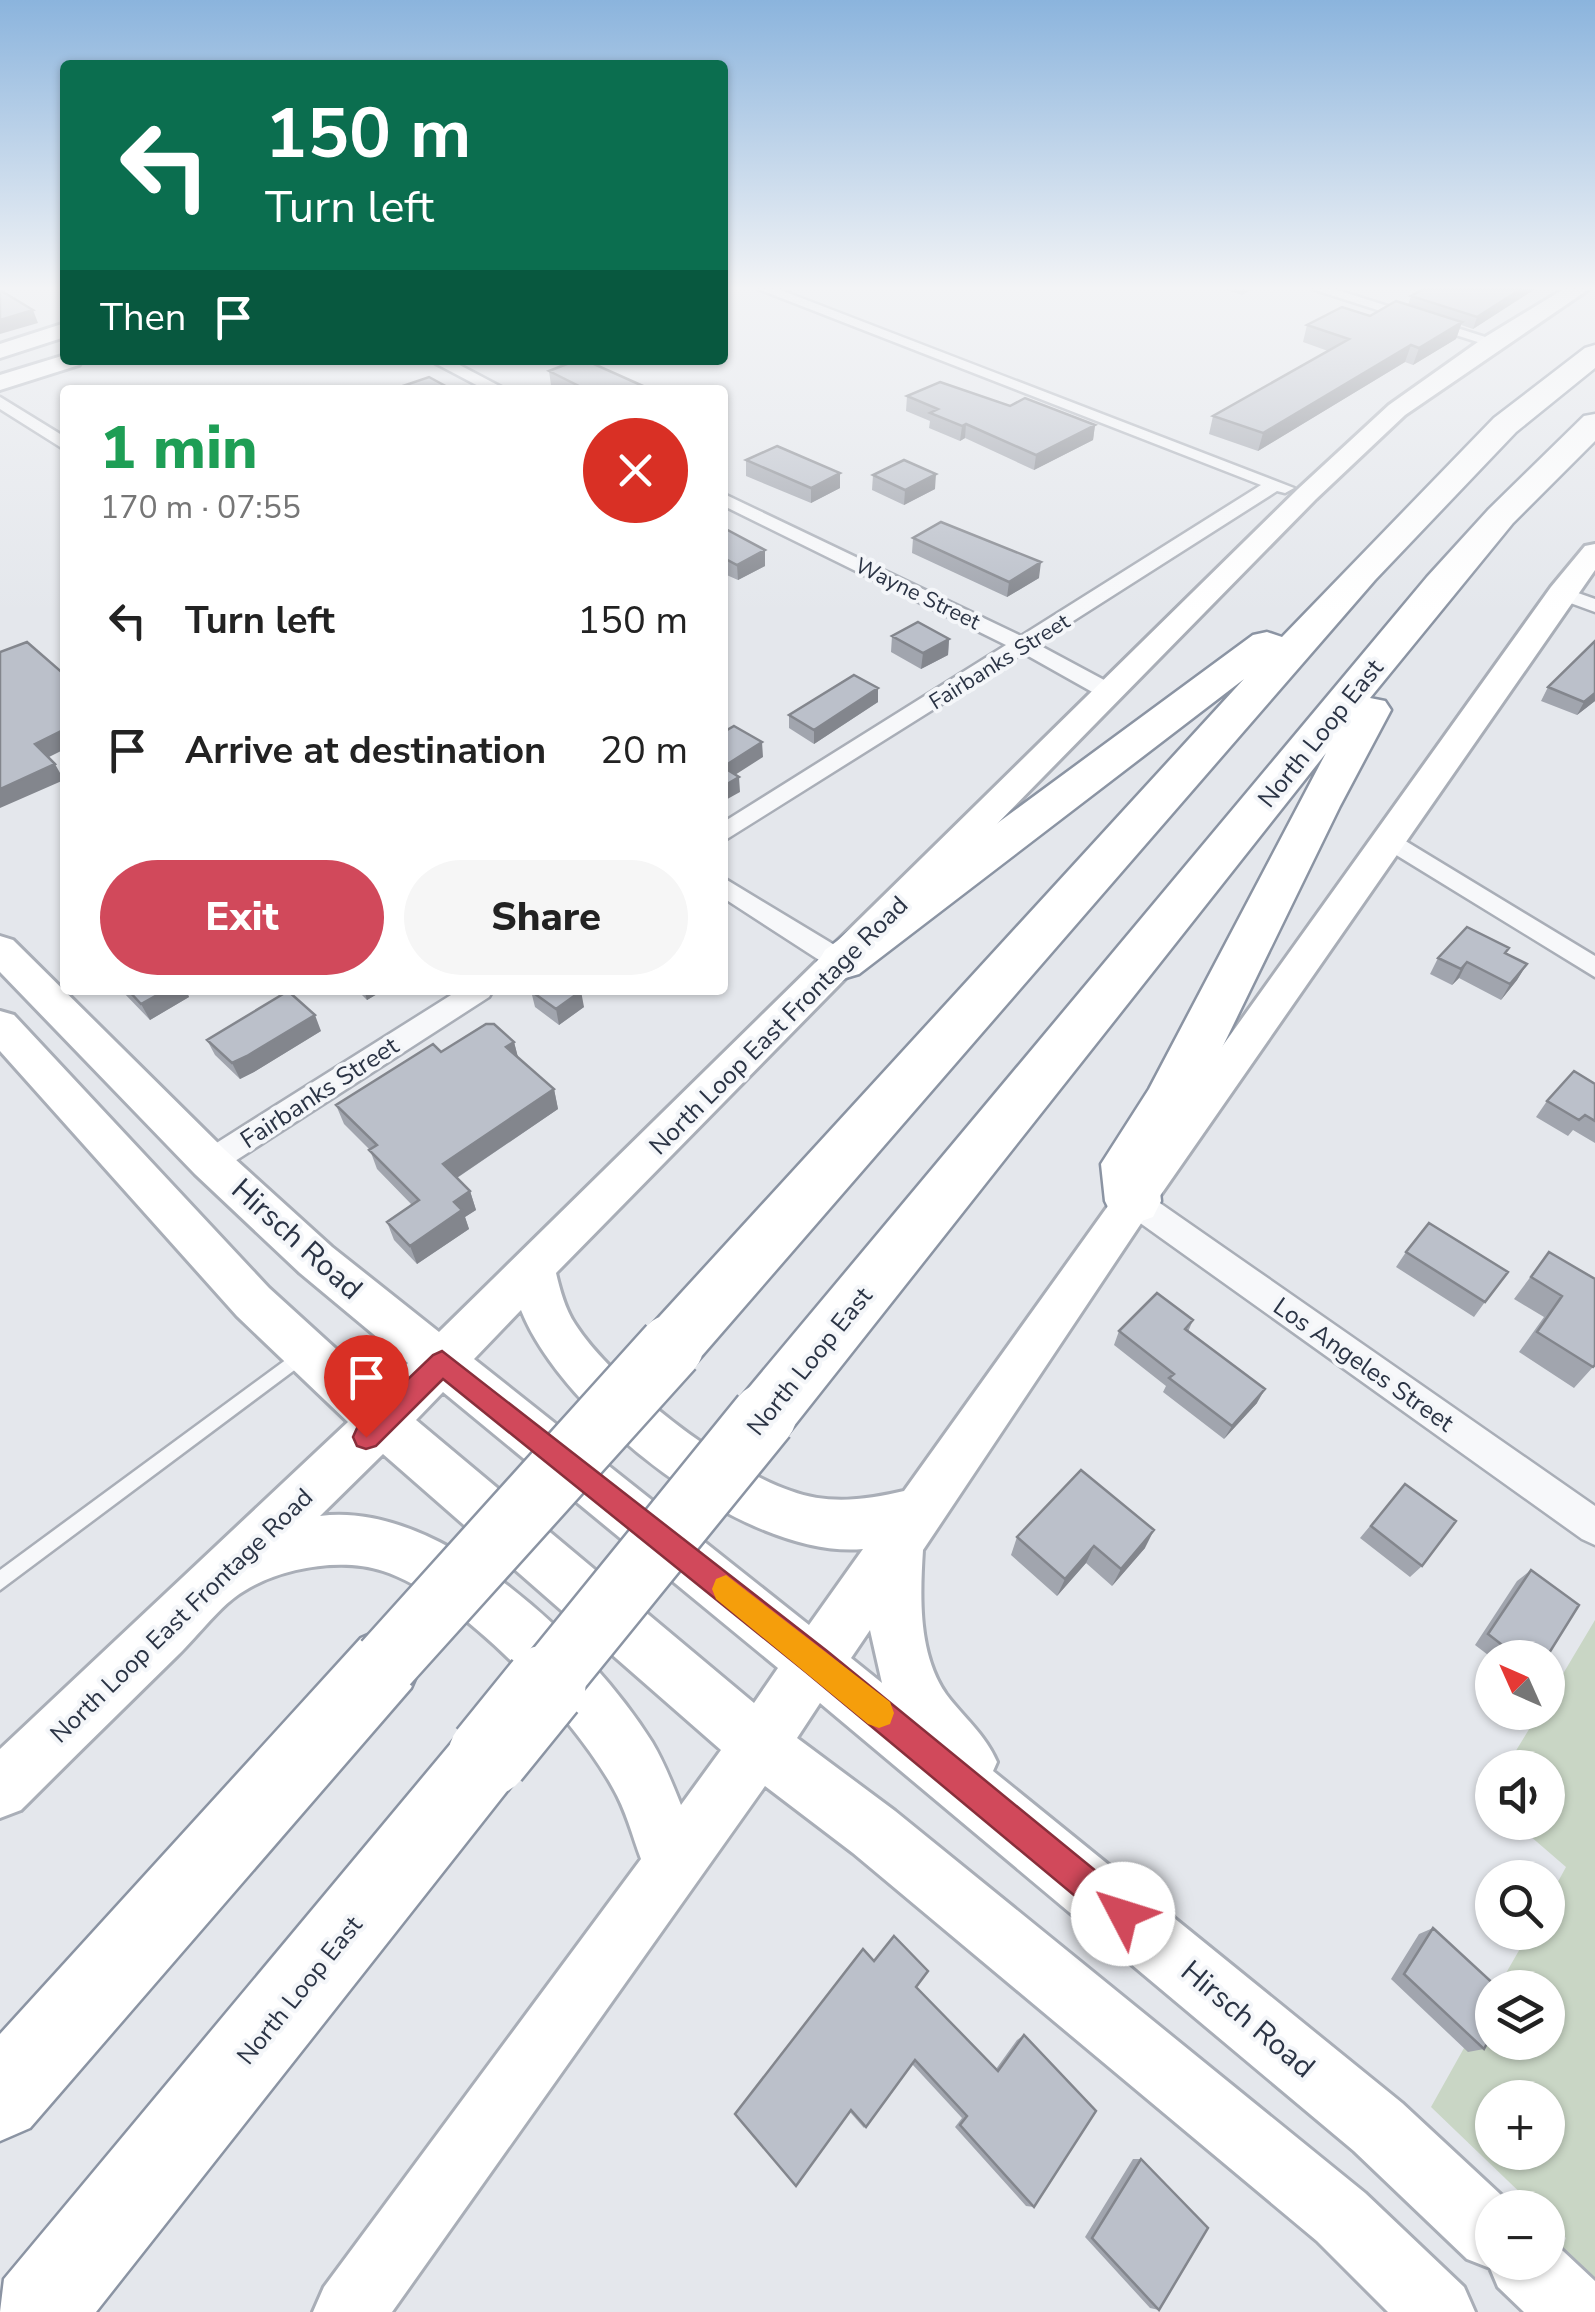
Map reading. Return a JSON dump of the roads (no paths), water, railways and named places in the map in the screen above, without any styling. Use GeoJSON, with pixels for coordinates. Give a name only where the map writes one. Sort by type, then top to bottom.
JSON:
{"type":"FeatureCollection","features":[{"type":"Feature","properties":{"kind":"highway"},"geometry":{"type":"LineString","coordinates":[[0,2098],[1362,572],[1506,425],[1541,397]]}},
{"type":"Feature","properties":{"kind":"highway","name":"North Loop East"},"geometry":{"type":"LineString","coordinates":[[37,2312],[1440,585],[1511,506],[1595,423]]}},
{"type":"Feature","properties":{"kind":"highway"},"geometry":{"type":"LineString","coordinates":[[842,962],[1362,572]]}},
{"type":"Feature","properties":{"kind":"highway"},"geometry":{"type":"LineString","coordinates":[[1133,1201],[1129,1164],[1170,1100],[1318,806],[1440,585]]}},
{"type":"Feature","properties":{"kind":"main road","name":"North Loop East Frontage Road"},"geometry":{"type":"LineString","coordinates":[[0,1789],[442,1363],[532,1268],[1307,494],[1416,397]]}},
{"type":"Feature","properties":{"kind":"main road"},"geometry":{"type":"LineString","coordinates":[[348,2312],[817,1662],[1133,1201],[1561,593],[1595,552]]}},
{"type":"Feature","properties":{"kind":"main road","name":"Hirsch Road"},"geometry":{"type":"LineString","coordinates":[[0,949],[210,1162],[316,1260],[817,1662],[1378,2128],[1475,2218]]}},
{"type":"Feature","properties":{"kind":"main road"},"geometry":{"type":"LineString","coordinates":[[5,1030],[65,1065],[148,1152],[158,1158],[210,1162]]}},
{"type":"Feature","properties":{"kind":"main road"},"geometry":{"type":"LineString","coordinates":[[5,1030],[168,1212],[305,1352],[382,1422],[758,1744],[874,1832],[1326,2204],[1439,2312]]}},
{"type":"Feature","properties":{"kind":"main road"},"geometry":{"type":"LineString","coordinates":[[532,1268],[541,1306],[586,1376],[639,1422],[710,1472],[779,1512],[847,1526],[908,1528]]}},
{"type":"Feature","properties":{"kind":"main road"},"geometry":{"type":"LineString","coordinates":[[908,1528],[895,1632],[904,1668],[920,1704],[1032,1840]]}},
{"type":"Feature","properties":{"kind":"main road"},"geometry":{"type":"LineString","coordinates":[[222,1575],[295,1544],[346,1539],[404,1552],[482,1598],[551,1661],[624,1751],[650,1800],[672,1862]]}},
{"type":"Feature","properties":{"kind":"main road"},"geometry":{"type":"LineString","coordinates":[[1542,2280],[1576,2312]]}},
{"type":"Feature","properties":{"kind":"street"},"geometry":{"type":"LineString","coordinates":[[1045,397],[1274,485],[1307,494]]}},
{"type":"Feature","properties":{"kind":"street"},"geometry":{"type":"LineString","coordinates":[[0,402],[60,443]]}},
{"type":"Feature","properties":{"kind":"street","name":"Fairbanks Street"},"geometry":{"type":"LineString","coordinates":[[728,830],[1274,485]]}},
{"type":"Feature","properties":{"kind":"street","name":"Wayne Street"},"geometry":{"type":"LineString","coordinates":[[728,501],[1023,645],[1111,693]]}},
{"type":"Feature","properties":{"kind":"street"},"geometry":{"type":"LineString","coordinates":[[1561,593],[1595,606]]}},
{"type":"Feature","properties":{"kind":"street"},"geometry":{"type":"LineString","coordinates":[[1389,839],[1595,968]]}},
{"type":"Feature","properties":{"kind":"street"},"geometry":{"type":"LineString","coordinates":[[728,889],[842,962]]}},
{"type":"Feature","properties":{"kind":"street","name":"Fairbanks Street"},"geometry":{"type":"LineString","coordinates":[[210,1162],[471,995]]}},
{"type":"Feature","properties":{"kind":"street","name":"Los Angeles Street"},"geometry":{"type":"LineString","coordinates":[[1133,1201],[1595,1527]]}},
{"type":"Feature","properties":{"kind":"lane"},"geometry":{"type":"LineString","coordinates":[[0,1581],[305,1352]]}}]}
